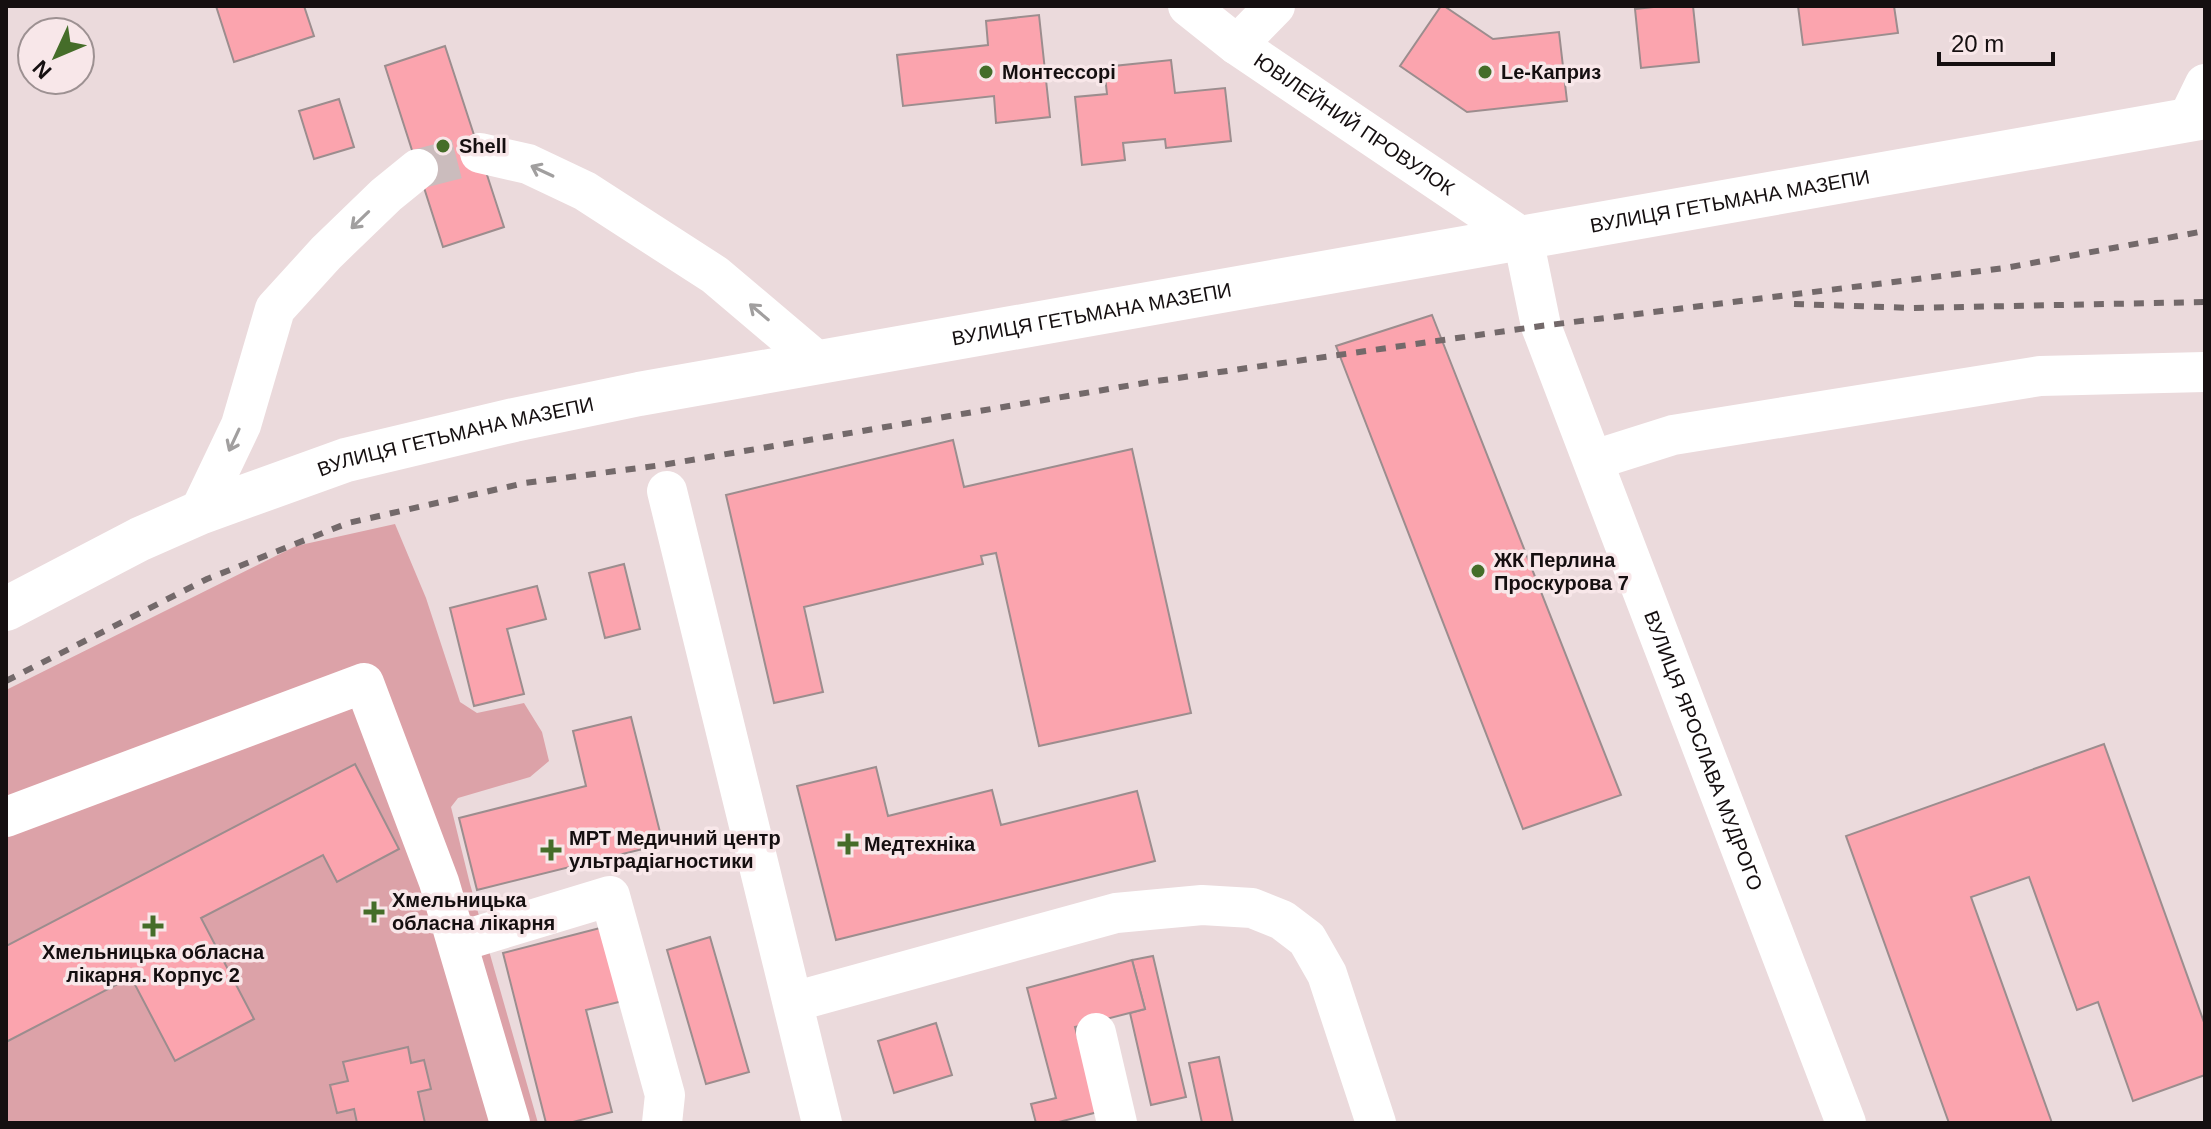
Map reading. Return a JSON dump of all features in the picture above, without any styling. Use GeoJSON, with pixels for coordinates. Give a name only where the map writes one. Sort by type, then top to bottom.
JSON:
{"type":"FeatureCollection","features":[{"type":"Feature","properties":{"kind":"main road","name":"ВУЛИЦЯ ГЕТЬМАНА МАЗЕПИ"},"geometry":{"type":"LineString","coordinates":[[6,609],[140,539],[199,513],[362,457],[530,417],[639,394],[1523,238],[2199,107]]}},
{"type":"Feature","properties":{"kind":"street","name":"ЮВІЛЕЙНИЙ ПРОВУЛОК"},"geometry":{"type":"LineString","coordinates":[[1188,6],[1237,45],[1523,238]]}},
{"type":"Feature","properties":{"kind":"street"},"geometry":{"type":"LineString","coordinates":[[1237,45],[1275,6]]}},
{"type":"Feature","properties":{"kind":"street"},"geometry":{"type":"LineString","coordinates":[[480,153],[528,164],[585,191],[715,275],[819,363]]}},
{"type":"Feature","properties":{"kind":"street"},"geometry":{"type":"LineString","coordinates":[[199,513],[241,425],[275,309],[326,253],[418,169]]}},
{"type":"Feature","properties":{"kind":"street","name":"ВУЛИЦЯ ЯРОСЛАВА МУДРОГО"},"geometry":{"type":"LineString","coordinates":[[1523,238],[1541,326],[1846,1123]]}},
{"type":"Feature","properties":{"kind":"street"},"geometry":{"type":"LineString","coordinates":[[1594,460],[1673,435],[2040,376],[2205,372]]}},
{"type":"Feature","properties":{"kind":"street"},"geometry":{"type":"LineString","coordinates":[[667,491],[822,1123]]}},
{"type":"Feature","properties":{"kind":"street"},"geometry":{"type":"LineString","coordinates":[[6,817],[364,683],[439,882],[510,1123]]}},
{"type":"Feature","properties":{"kind":"street"},"geometry":{"type":"LineString","coordinates":[[458,942],[610,896],[665,1095],[662,1123]]}},
{"type":"Feature","properties":{"kind":"street"},"geometry":{"type":"LineString","coordinates":[[793,1002],[1116,913],[1202,905],[1252,908],[1282,920],[1307,939],[1327,974],[1376,1123]]}},
{"type":"Feature","properties":{"kind":"street"},"geometry":{"type":"LineString","coordinates":[[1096,1033],[1117,1123]]}},
{"type":"Feature","properties":{"kind":"shaded area","name":"Хмельницька обласна лікарня"},"geometry":{"type":"Polygon","coordinates":[[[395,524],[426,598],[460,702],[477,713],[524,703],[542,732],[549,761],[530,777],[458,798],[451,807],[538,1123],[6,1123],[6,690],[296,546],[395,524]]]}},
{"type":"Feature","properties":{"kind":"building"},"geometry":{"type":"Polygon","coordinates":[[[216,6],[304,6],[314,36],[234,62],[216,6]]]}},
{"type":"Feature","properties":{"kind":"building"},"geometry":{"type":"Polygon","coordinates":[[[1441,6],[1493,39],[1559,32],[1567,101],[1467,112],[1400,66],[1441,6]]]}},
{"type":"Feature","properties":{"kind":"building"},"geometry":{"type":"Polygon","coordinates":[[[1693,6],[1699,62],[1641,68],[1635,9],[1693,6]]]}},
{"type":"Feature","properties":{"kind":"building"},"geometry":{"type":"Polygon","coordinates":[[[1798,6],[1894,6],[1898,33],[1803,45],[1798,6]]]}},
{"type":"Feature","properties":{"kind":"building"},"geometry":{"type":"Polygon","coordinates":[[[1039,15],[1050,117],[996,123],[994,96],[903,106],[897,55],[988,45],[986,21],[1039,15]]]}},
{"type":"Feature","properties":{"kind":"building"},"geometry":{"type":"Polygon","coordinates":[[[445,46],[504,227],[443,247],[385,66],[445,46]]]}},
{"type":"Feature","properties":{"kind":"building"},"geometry":{"type":"Polygon","coordinates":[[[1171,60],[1175,93],[1225,88],[1231,141],[1166,148],[1165,139],[1123,143],[1125,160],[1082,165],[1075,97],[1107,94],[1104,67],[1171,60]]]}},
{"type":"Feature","properties":{"kind":"building"},"geometry":{"type":"Polygon","coordinates":[[[339,99],[354,147],[314,159],[299,111],[339,99]]]}},
{"type":"Feature","properties":{"kind":"building","name":"ЖК Перлина Проскурова 7"},"geometry":{"type":"Polygon","coordinates":[[[1432,315],[1621,795],[1523,829],[1336,346],[1432,315]]]}},
{"type":"Feature","properties":{"kind":"building"},"geometry":{"type":"Polygon","coordinates":[[[953,440],[964,487],[1132,449],[1191,713],[1039,746],[996,553],[981,556],[983,564],[804,607],[823,692],[774,703],[726,495],[953,440]]]}},
{"type":"Feature","properties":{"kind":"building"},"geometry":{"type":"Polygon","coordinates":[[[624,564],[640,629],[605,638],[589,573],[624,564]]]}},
{"type":"Feature","properties":{"kind":"building"},"geometry":{"type":"Polygon","coordinates":[[[537,586],[546,619],[507,629],[524,694],[474,706],[450,608],[537,586]]]}},
{"type":"Feature","properties":{"kind":"building"},"geometry":{"type":"Polygon","coordinates":[[[631,717],[663,844],[477,890],[459,818],[586,786],[573,731],[631,717]]]}},
{"type":"Feature","properties":{"kind":"building"},"geometry":{"type":"Polygon","coordinates":[[[2104,744],[2205,1025],[2205,1075],[2133,1101],[2098,1002],[2077,1010],[2029,877],[1971,897],[2052,1123],[1949,1123],[1846,836],[2104,744]]]}},
{"type":"Feature","properties":{"kind":"building"},"geometry":{"type":"Polygon","coordinates":[[[355,764],[399,849],[337,882],[323,855],[201,918],[254,1019],[175,1061],[131,977],[6,1042],[6,946],[355,764]]]}},
{"type":"Feature","properties":{"kind":"building"},"geometry":{"type":"Polygon","coordinates":[[[876,767],[888,816],[992,790],[1001,825],[1137,791],[1155,861],[836,940],[797,786],[876,767]]]}},
{"type":"Feature","properties":{"kind":"building"},"geometry":{"type":"Polygon","coordinates":[[[604,927],[623,1001],[586,1010],[612,1112],[569,1123],[546,1123],[503,953],[604,927]]]}},
{"type":"Feature","properties":{"kind":"building"},"geometry":{"type":"Polygon","coordinates":[[[710,937],[749,1072],[706,1084],[667,950],[710,937]]]}},
{"type":"Feature","properties":{"kind":"building"},"geometry":{"type":"Polygon","coordinates":[[[1153,956],[1186,1097],[1151,1105],[1130,1013],[1145,1009],[1132,960],[1153,956]]]}},
{"type":"Feature","properties":{"kind":"building"},"geometry":{"type":"Polygon","coordinates":[[[1132,960],[1145,1009],[1075,1027],[1098,1112],[1055,1123],[1036,1123],[1031,1104],[1056,1098],[1027,988],[1132,960]]]}},
{"type":"Feature","properties":{"kind":"building"},"geometry":{"type":"Polygon","coordinates":[[[936,1023],[952,1075],[894,1093],[878,1041],[936,1023]]]}},
{"type":"Feature","properties":{"kind":"building"},"geometry":{"type":"Polygon","coordinates":[[[408,1047],[411,1063],[424,1060],[431,1089],[418,1092],[425,1123],[357,1123],[354,1109],[337,1113],[330,1085],[348,1081],[343,1062],[408,1047]]]}},
{"type":"Feature","properties":{"kind":"building"},"geometry":{"type":"Polygon","coordinates":[[[1219,1057],[1233,1123],[1202,1123],[1189,1063],[1219,1057]]]}},
{"type":"Feature","properties":{"kind":"tunnel"},"geometry":{"type":"LineString","coordinates":[[418,169],[480,153]]}},
{"type":"Feature","properties":{"kind":"railway"},"geometry":{"type":"LineString","coordinates":[[6,681],[207,579],[348,523],[525,483],[662,465],[1150,382],[1541,326],[2005,268],[2205,231]]}},
{"type":"Feature","properties":{"kind":"railway"},"geometry":{"type":"LineString","coordinates":[[1794,304],[1913,308],[2205,302]]}},
{"type":"Feature","properties":{"kind":"place","name":"Монтессорі"},"geometry":{"type":"Point","coordinates":[986,72]}},
{"type":"Feature","properties":{"kind":"place","name":"Le-Каприз"},"geometry":{"type":"Point","coordinates":[1485,72]}},
{"type":"Feature","properties":{"kind":"place","name":"Shell"},"geometry":{"type":"Point","coordinates":[443,146]}},
{"type":"Feature","properties":{"kind":"place","name":"ЖК Перлина Проскурова 7"},"geometry":{"type":"Point","coordinates":[1478,571]}},
{"type":"Feature","properties":{"kind":"place","name":"Медтехніка"},"geometry":{"type":"Point","coordinates":[848,844]}},
{"type":"Feature","properties":{"kind":"place","name":"МРТ Медичний центр ультрадіагностики"},"geometry":{"type":"Point","coordinates":[551,850]}},
{"type":"Feature","properties":{"kind":"place","name":"Хмельницька обласна лікарня"},"geometry":{"type":"Point","coordinates":[374,912]}},
{"type":"Feature","properties":{"kind":"place","name":"Хмельницька обласна лікарня. Корпус 2"},"geometry":{"type":"Point","coordinates":[153,926]}}]}
